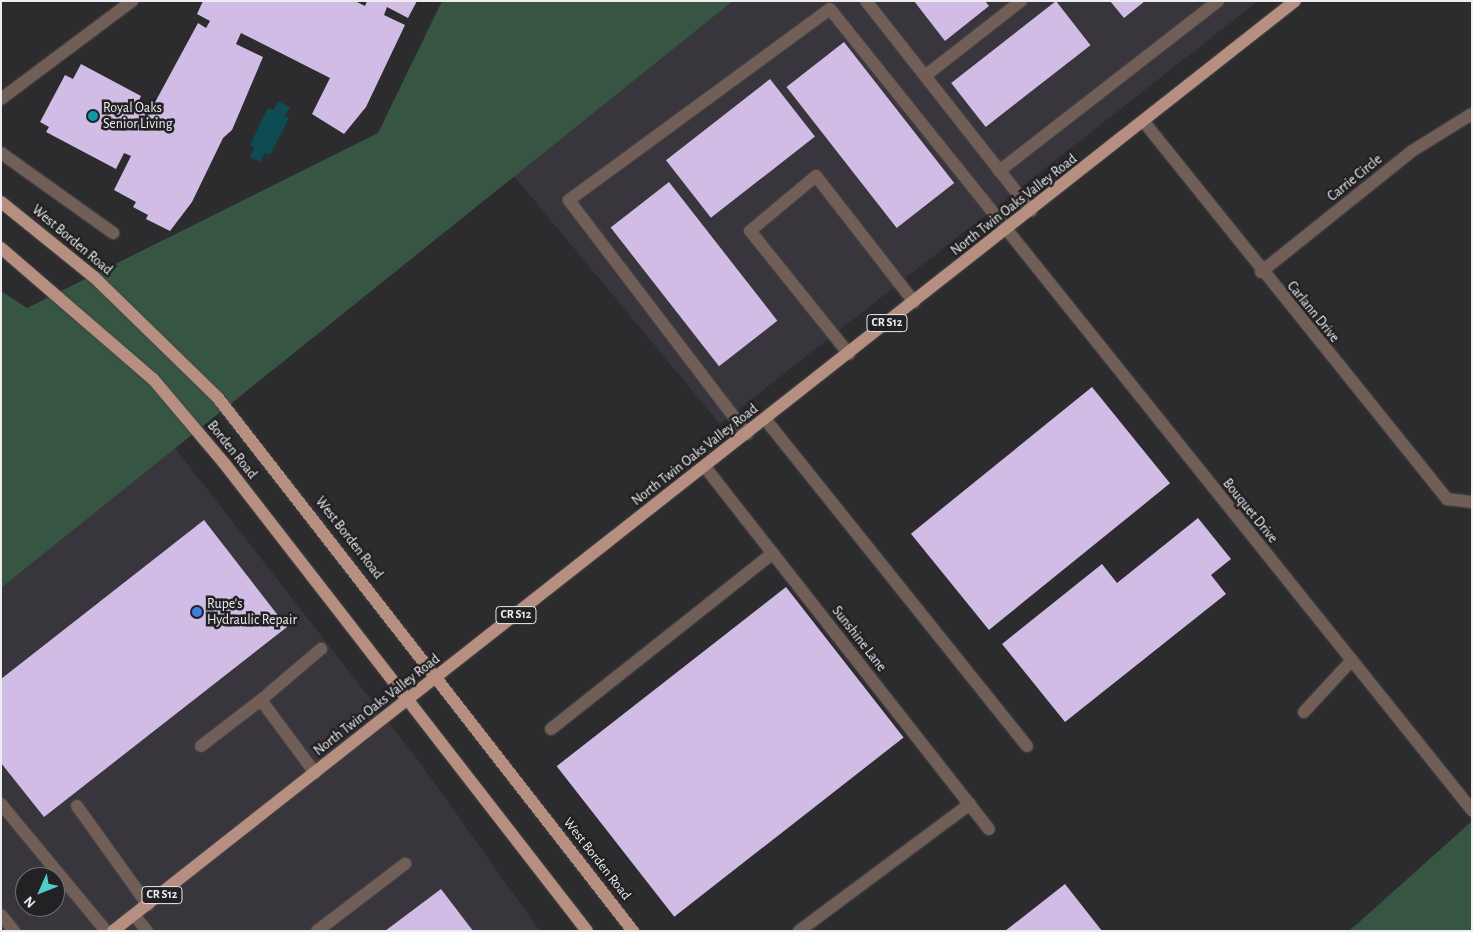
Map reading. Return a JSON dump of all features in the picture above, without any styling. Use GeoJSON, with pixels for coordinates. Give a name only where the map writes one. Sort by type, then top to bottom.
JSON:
{"type":"FeatureCollection","features":[{"type":"Feature","properties":{"kind":"main road","name":"North Twin Oaks Valley Road"},"geometry":{"type":"LineString","coordinates":[[113,931],[1144,122],[1294,2]]}},
{"type":"Feature","properties":{"kind":"main road","name":"West Borden Road"},"geometry":{"type":"LineString","coordinates":[[1,202],[94,277],[164,342],[253,442],[438,676],[633,931]]}},
{"type":"Feature","properties":{"kind":"main road","name":"Borden Road"},"geometry":{"type":"LineString","coordinates":[[1,248],[67,301],[153,379],[224,463],[409,699]]}},
{"type":"Feature","properties":{"kind":"main road"},"geometry":{"type":"LineString","coordinates":[[409,699],[587,931]]}},
{"type":"Feature","properties":{"kind":"street"},"geometry":{"type":"LineString","coordinates":[[1,99],[132,1]]}},
{"type":"Feature","properties":{"kind":"street"},"geometry":{"type":"LineString","coordinates":[[866,1],[1030,210]]}},
{"type":"Feature","properties":{"kind":"street"},"geometry":{"type":"LineString","coordinates":[[925,76],[1021,1]]}},
{"type":"Feature","properties":{"kind":"street"},"geometry":{"type":"LineString","coordinates":[[999,171],[1218,1]]}},
{"type":"Feature","properties":{"kind":"street","name":"Bouquet Drive"},"geometry":{"type":"LineString","coordinates":[[746,434],[569,200],[830,9],[1005,231],[1472,810]]}},
{"type":"Feature","properties":{"kind":"street","name":"Carrie Circle"},"geometry":{"type":"LineString","coordinates":[[1261,272],[1412,151],[1472,114]]}},
{"type":"Feature","properties":{"kind":"street","name":"Carlann Drive"},"geometry":{"type":"LineString","coordinates":[[1144,122],[1261,272],[1447,500],[1472,502]]}},
{"type":"Feature","properties":{"kind":"street"},"geometry":{"type":"LineString","coordinates":[[1,153],[113,232]]}},
{"type":"Feature","properties":{"kind":"street"},"geometry":{"type":"LineString","coordinates":[[848,354],[750,231],[816,176],[914,302]]}},
{"type":"Feature","properties":{"kind":"street"},"geometry":{"type":"LineString","coordinates":[[765,419],[1027,746]]}},
{"type":"Feature","properties":{"kind":"street","name":"Sunshine Lane"},"geometry":{"type":"LineString","coordinates":[[705,467],[989,829]]}},
{"type":"Feature","properties":{"kind":"street"},"geometry":{"type":"LineString","coordinates":[[551,729],[773,553]]}},
{"type":"Feature","properties":{"kind":"street"},"geometry":{"type":"LineString","coordinates":[[201,746],[261,700],[321,649]]}},
{"type":"Feature","properties":{"kind":"street"},"geometry":{"type":"LineString","coordinates":[[1304,712],[1351,660]]}},
{"type":"Feature","properties":{"kind":"street"},"geometry":{"type":"LineString","coordinates":[[261,700],[315,773]]}},
{"type":"Feature","properties":{"kind":"street"},"geometry":{"type":"LineString","coordinates":[[1,804],[106,931]]}},
{"type":"Feature","properties":{"kind":"street"},"geometry":{"type":"LineString","coordinates":[[799,931],[970,804]]}},
{"type":"Feature","properties":{"kind":"street"},"geometry":{"type":"LineString","coordinates":[[77,806],[148,905]]}},
{"type":"Feature","properties":{"kind":"street"},"geometry":{"type":"LineString","coordinates":[[317,931],[405,864]]}},
{"type":"Feature","properties":{"kind":"street"},"geometry":{"type":"LineString","coordinates":[[1,915],[14,931]]}},
{"type":"Feature","properties":{"kind":"street"},"geometry":{"type":"LineString","coordinates":[[134,915],[147,931]]}},
{"type":"Feature","properties":{"kind":"shaded area"},"geometry":{"type":"Polygon","coordinates":[[[733,1],[1258,1],[720,424],[514,176],[733,1]]]}},
{"type":"Feature","properties":{"kind":"shaded area"},"geometry":{"type":"Polygon","coordinates":[[[175,448],[421,764],[540,931],[1,931],[1,588],[175,448]]]}},
{"type":"Feature","properties":{"kind":"green space"},"geometry":{"type":"Polygon","coordinates":[[[442,1],[733,1],[1,588],[1,291],[27,308],[378,133],[442,1]]]}},
{"type":"Feature","properties":{"kind":"green space"},"geometry":{"type":"Polygon","coordinates":[[[1472,821],[1472,931],[1348,931],[1357,924],[1472,821]]]}},
{"type":"Feature","properties":{"kind":"water"},"geometry":{"type":"Polygon","coordinates":[[[278,101],[290,107],[285,116],[289,118],[270,155],[265,153],[260,162],[250,157],[254,147],[250,145],[268,108],[274,110],[278,101]]]}},
{"type":"Feature","properties":{"kind":"building","name":"Royal Oaks Senior Living"},"geometry":{"type":"Polygon","coordinates":[[[203,1],[355,1],[365,6],[367,1],[417,1],[408,18],[387,7],[384,15],[405,25],[366,107],[344,134],[312,114],[330,78],[241,33],[236,44],[263,57],[232,130],[223,138],[192,202],[170,231],[146,219],[148,215],[133,207],[136,202],[114,190],[131,156],[124,153],[116,169],[46,132],[49,127],[40,122],[65,75],[73,79],[81,64],[141,96],[137,105],[147,110],[140,130],[198,23],[206,28],[210,21],[197,14],[203,1]]]}},
{"type":"Feature","properties":{"kind":"building"},"geometry":{"type":"Polygon","coordinates":[[[914,1],[985,1],[989,6],[945,41],[914,1]]]}},
{"type":"Feature","properties":{"kind":"building"},"geometry":{"type":"Polygon","coordinates":[[[1056,1],[1090,45],[986,127],[951,83],[1056,1]]]}},
{"type":"Feature","properties":{"kind":"building"},"geometry":{"type":"Polygon","coordinates":[[[1110,1],[1145,1],[1124,18],[1110,1]]]}},
{"type":"Feature","properties":{"kind":"building"},"geometry":{"type":"Polygon","coordinates":[[[844,42],[954,183],[897,228],[786,87],[844,42]]]}},
{"type":"Feature","properties":{"kind":"building"},"geometry":{"type":"Polygon","coordinates":[[[770,79],[815,137],[711,218],[666,160],[770,79]]]}},
{"type":"Feature","properties":{"kind":"building"},"geometry":{"type":"Polygon","coordinates":[[[669,182],[777,321],[719,366],[611,228],[669,182]]]}},
{"type":"Feature","properties":{"kind":"building"},"geometry":{"type":"Polygon","coordinates":[[[1092,387],[1170,483],[989,630],[911,534],[1092,387]]]}},
{"type":"Feature","properties":{"kind":"building"},"geometry":{"type":"Polygon","coordinates":[[[1198,518],[1231,559],[1211,575],[1226,594],[1065,722],[1002,644],[1102,564],[1117,583],[1198,518]]]}},
{"type":"Feature","properties":{"kind":"building"},"geometry":{"type":"Polygon","coordinates":[[[204,520],[287,627],[44,817],[1,763],[1,679],[204,520]]]}},
{"type":"Feature","properties":{"kind":"building"},"geometry":{"type":"Polygon","coordinates":[[[786,587],[904,738],[674,917],[557,766],[786,587]]]}},
{"type":"Feature","properties":{"kind":"building"},"geometry":{"type":"Polygon","coordinates":[[[1065,884],[1102,931],[1005,931],[1065,884]]]}},
{"type":"Feature","properties":{"kind":"building"},"geometry":{"type":"Polygon","coordinates":[[[441,889],[473,931],[385,931],[441,889]]]}},
{"type":"Feature","properties":{"kind":"place","name":"Royal Oaks Senior Living"},"geometry":{"type":"Point","coordinates":[93,116]}},
{"type":"Feature","properties":{"kind":"place","name":"Rupe’s Hydraulic Repair"},"geometry":{"type":"Point","coordinates":[197,612]}}]}
